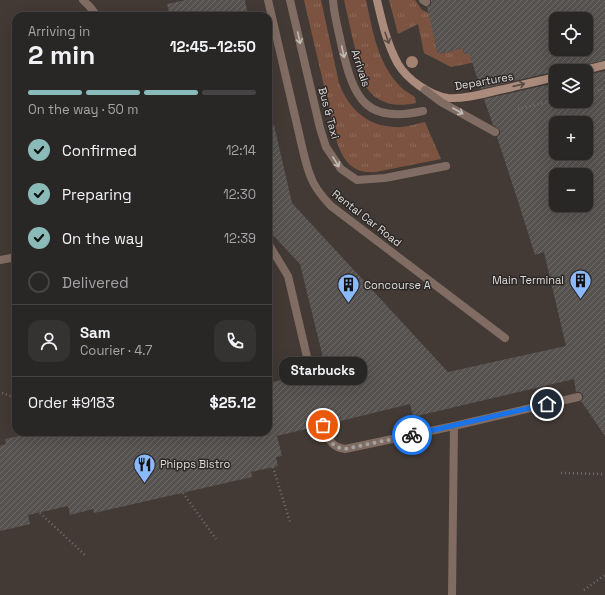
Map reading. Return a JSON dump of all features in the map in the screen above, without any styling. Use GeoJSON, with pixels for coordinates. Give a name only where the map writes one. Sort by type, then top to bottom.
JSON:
{"type":"FeatureCollection","features":[{"type":"Feature","properties":{"kind":"main road","name":"Departures"},"geometry":{"type":"LineString","coordinates":[[378,0],[384,30],[399,65],[408,76],[425,90],[446,98],[463,98],[549,79]]}},
{"type":"Feature","properties":{"kind":"main road"},"geometry":{"type":"LineString","coordinates":[[593,68],[605,66]]}},
{"type":"Feature","properties":{"kind":"lane"},"geometry":{"type":"LineString","coordinates":[[84,0],[94,12]]}},
{"type":"Feature","properties":{"kind":"lane","name":"Rental Car Road"},"geometry":{"type":"LineString","coordinates":[[268,0],[271,12]]}},
{"type":"Feature","properties":{"kind":"lane","name":"Bus & Taxi"},"geometry":{"type":"LineString","coordinates":[[290,0],[320,128],[326,147],[341,170],[357,180],[385,178],[446,166]]}},
{"type":"Feature","properties":{"kind":"lane","name":"Arrivals"},"geometry":{"type":"LineString","coordinates":[[333,0],[348,72],[357,94],[374,110],[384,113],[398,115],[424,111]]}},
{"type":"Feature","properties":{"kind":"lane","name":"Rental Car Road"},"geometry":{"type":"LineString","coordinates":[[272,17],[304,156],[310,178],[319,194],[331,206],[504,338]]}},
{"type":"Feature","properties":{"kind":"lane"},"geometry":{"type":"LineString","coordinates":[[425,90],[441,102],[495,132]]}},
{"type":"Feature","properties":{"kind":"lane"},"geometry":{"type":"LineString","coordinates":[[272,250],[288,276],[311,374]]}},
{"type":"Feature","properties":{"kind":"lane"},"geometry":{"type":"LineString","coordinates":[[0,260],[12,258]]}},
{"type":"Feature","properties":{"kind":"lane"},"geometry":{"type":"LineString","coordinates":[[323,425],[331,443],[338,448],[345,449],[454,426],[578,397]]}},
{"type":"Feature","properties":{"kind":"lane"},"geometry":{"type":"LineString","coordinates":[[452,595],[454,426]]}},
{"type":"Feature","properties":{"kind":"path"},"geometry":{"type":"LineString","coordinates":[[593,91],[605,88]]}},
{"type":"Feature","properties":{"kind":"path"},"geometry":{"type":"LineString","coordinates":[[518,109],[549,102]]}},
{"type":"Feature","properties":{"kind":"path"},"geometry":{"type":"LineString","coordinates":[[2,393],[12,397]]}},
{"type":"Feature","properties":{"kind":"path"},"geometry":{"type":"LineString","coordinates":[[273,467],[290,522]]}},
{"type":"Feature","properties":{"kind":"path"},"geometry":{"type":"LineString","coordinates":[[561,473],[605,474]]}},
{"type":"Feature","properties":{"kind":"path"},"geometry":{"type":"LineString","coordinates":[[183,493],[216,540]]}},
{"type":"Feature","properties":{"kind":"path"},"geometry":{"type":"LineString","coordinates":[[40,513],[86,556]]}},
{"type":"Feature","properties":{"kind":"path"},"geometry":{"type":"LineString","coordinates":[[584,590],[605,575]]}},
{"type":"Feature","properties":{"kind":"shaded area"},"geometry":{"type":"Polygon","coordinates":[[[0,0],[605,0],[605,595],[0,595],[0,0]]]}},
{"type":"Feature","properties":{"kind":"green space"},"geometry":{"type":"Polygon","coordinates":[[[304,0],[321,0],[339,83],[353,108],[367,119],[384,126],[402,127],[425,122],[441,159],[376,172],[362,171],[351,166],[343,156],[337,142],[304,0]]]}},
{"type":"Feature","properties":{"kind":"green space"},"geometry":{"type":"Polygon","coordinates":[[[344,0],[366,0],[374,36],[382,60],[395,81],[404,90],[415,97],[416,103],[399,105],[384,102],[378,99],[367,88],[362,80],[344,0]]]}},
{"type":"Feature","properties":{"kind":"green space"},"geometry":{"type":"Polygon","coordinates":[[[389,0],[415,0],[422,10],[429,13],[438,54],[463,48],[464,54],[474,52],[476,62],[451,67],[424,53],[418,24],[398,34],[389,0]]]}},
{"type":"Feature","properties":{"kind":"building"},"geometry":{"type":"Polygon","coordinates":[[[186,0],[245,0],[247,12],[169,12],[167,4],[186,0]]]}},
{"type":"Feature","properties":{"kind":"building"},"geometry":{"type":"Polygon","coordinates":[[[431,0],[605,0],[605,60],[589,64],[549,64],[549,73],[481,89],[469,53],[464,54],[463,48],[438,54],[427,7],[431,5],[431,0]]]}},
{"type":"Feature","properties":{"kind":"building","name":"Concourse A"},"geometry":{"type":"Polygon","coordinates":[[[605,71],[605,436],[581,401],[583,399],[583,395],[580,392],[576,392],[574,379],[413,417],[410,404],[328,424],[326,420],[321,420],[318,422],[318,426],[277,436],[282,456],[276,457],[278,466],[251,472],[252,477],[94,513],[93,509],[70,515],[68,506],[28,515],[30,524],[0,531],[0,446],[6,444],[5,439],[19,436],[272,436],[272,382],[306,375],[307,378],[313,379],[316,376],[316,372],[326,370],[300,264],[272,234],[272,125],[274,125],[292,203],[448,372],[566,346],[544,252],[535,255],[497,137],[500,134],[500,130],[493,125],[484,99],[549,85],[549,108],[593,108],[593,74],[605,71]]]}},
{"type":"Feature","properties":{"kind":"way so far"},"geometry":{"type":"LineString","coordinates":[[323,425],[331,443],[338,448],[345,449],[412,435]]}},
{"type":"Feature","properties":{"kind":"place","name":"Main Terminal"},"geometry":{"type":"Point","coordinates":[580,300]}},
{"type":"Feature","properties":{"kind":"place","name":"Concourse A"},"geometry":{"type":"Point","coordinates":[348,304]}},
{"type":"Feature","properties":{"kind":"place","name":"Starbucks"},"geometry":{"type":"Point","coordinates":[323,425]}},
{"type":"Feature","properties":{"kind":"place","name":"Phipps Bistro"},"geometry":{"type":"Point","coordinates":[144,484]}},
{"type":"Feature","properties":{"kind":"route"},"geometry":{"type":"LineString","coordinates":[[412,435],[547,404]]}}]}
